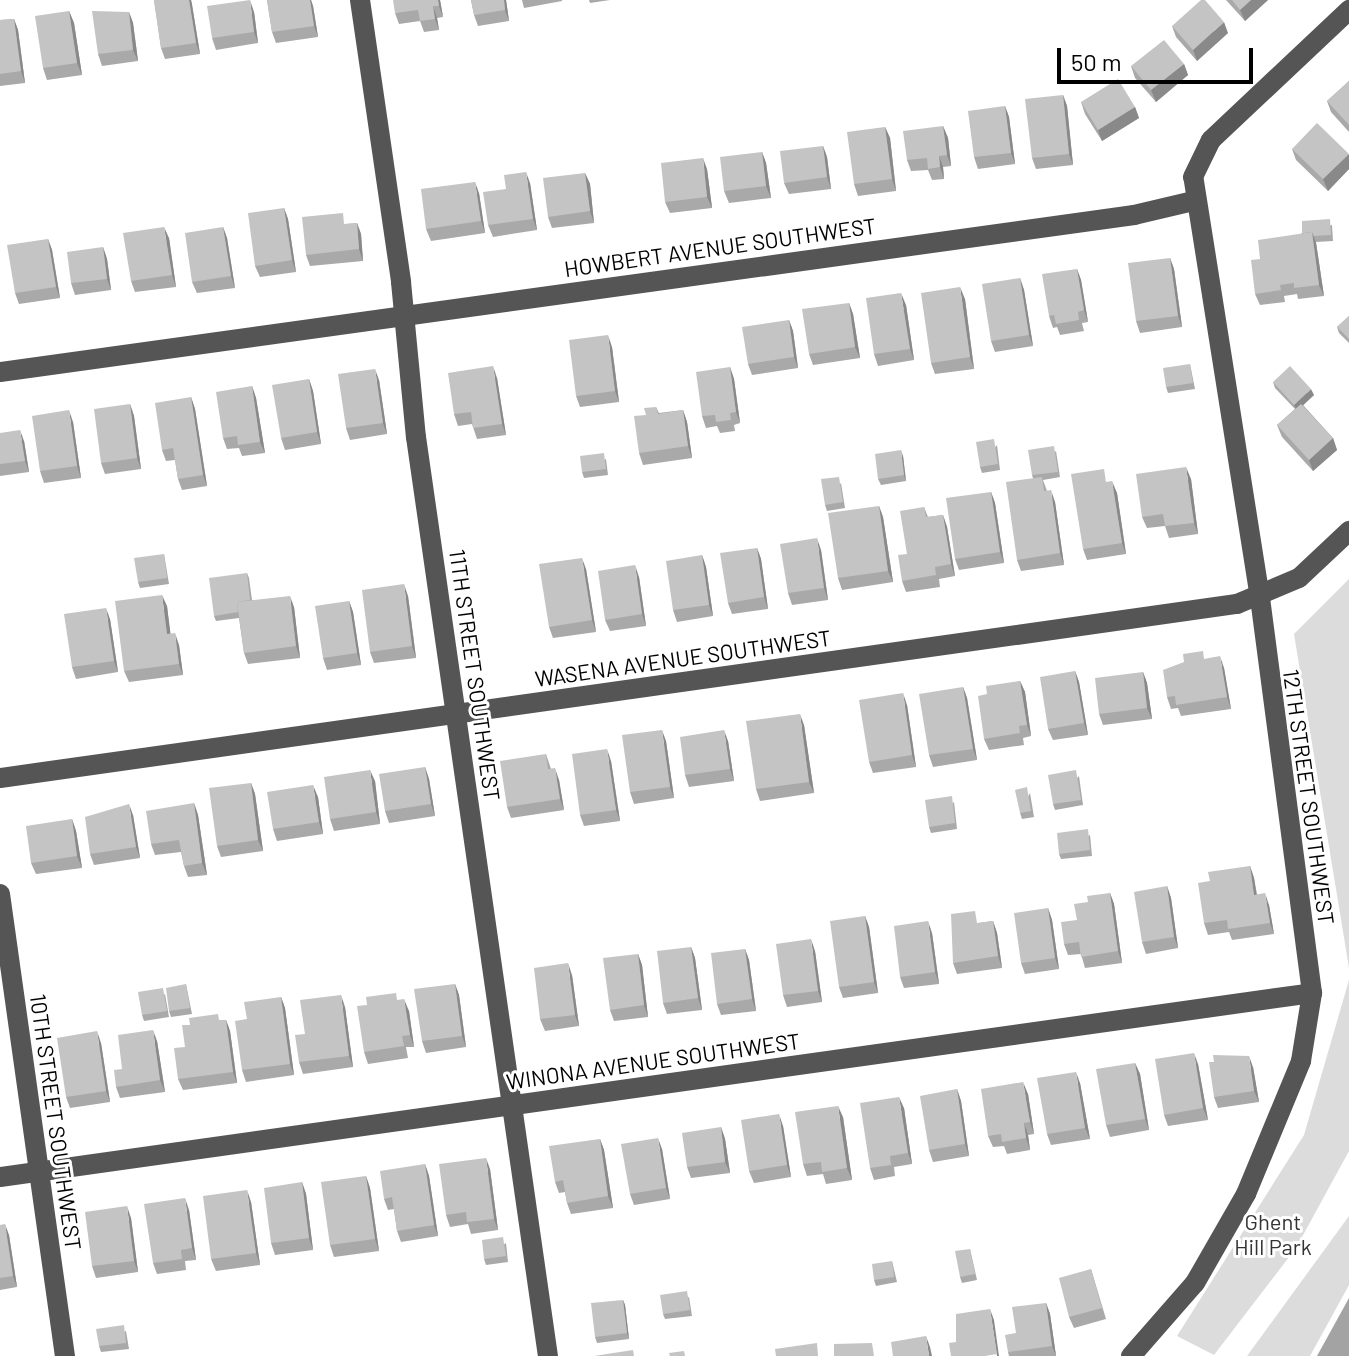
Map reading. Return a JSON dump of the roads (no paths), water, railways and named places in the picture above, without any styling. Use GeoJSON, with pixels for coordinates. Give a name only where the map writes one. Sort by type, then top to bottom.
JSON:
{"type":"FeatureCollection","features":[{"type":"Feature","properties":{"kind":"street","name":"11TH STREET SOUTHWEST"},"geometry":{"type":"LineString","coordinates":[[360,0],[455,714],[548,1356]]}},
{"type":"Feature","properties":{"kind":"street"},"geometry":{"type":"LineString","coordinates":[[1193,201],[1193,177],[1211,140],[1349,10]]}},
{"type":"Feature","properties":{"kind":"street","name":"HOWBERT AVENUE SOUTHWEST"},"geometry":{"type":"LineString","coordinates":[[0,372],[1134,215],[1193,201]]}},
{"type":"Feature","properties":{"kind":"street","name":"12TH STREET SOUTHWEST"},"geometry":{"type":"LineString","coordinates":[[1131,1356],[1195,1283],[1241,1204],[1301,1061],[1312,993],[1260,598],[1193,201]]}},
{"type":"Feature","properties":{"kind":"street","name":"WASENA AVENUE SOUTHWEST"},"geometry":{"type":"LineString","coordinates":[[0,778],[1260,598],[1299,578],[1349,531]]}},
{"type":"Feature","properties":{"kind":"street","name":"10TH STREET SOUTHWEST"},"geometry":{"type":"LineString","coordinates":[[0,894],[65,1356]]}},
{"type":"Feature","properties":{"kind":"street","name":"WINONA AVENUE SOUTHWEST"},"geometry":{"type":"LineString","coordinates":[[0,1177],[1312,993]]}},
{"type":"Feature","properties":{"kind":"park label","name":"Ghent Hill Park"},"geometry":{"type":"Point","coordinates":[1273,1234]}}]}
